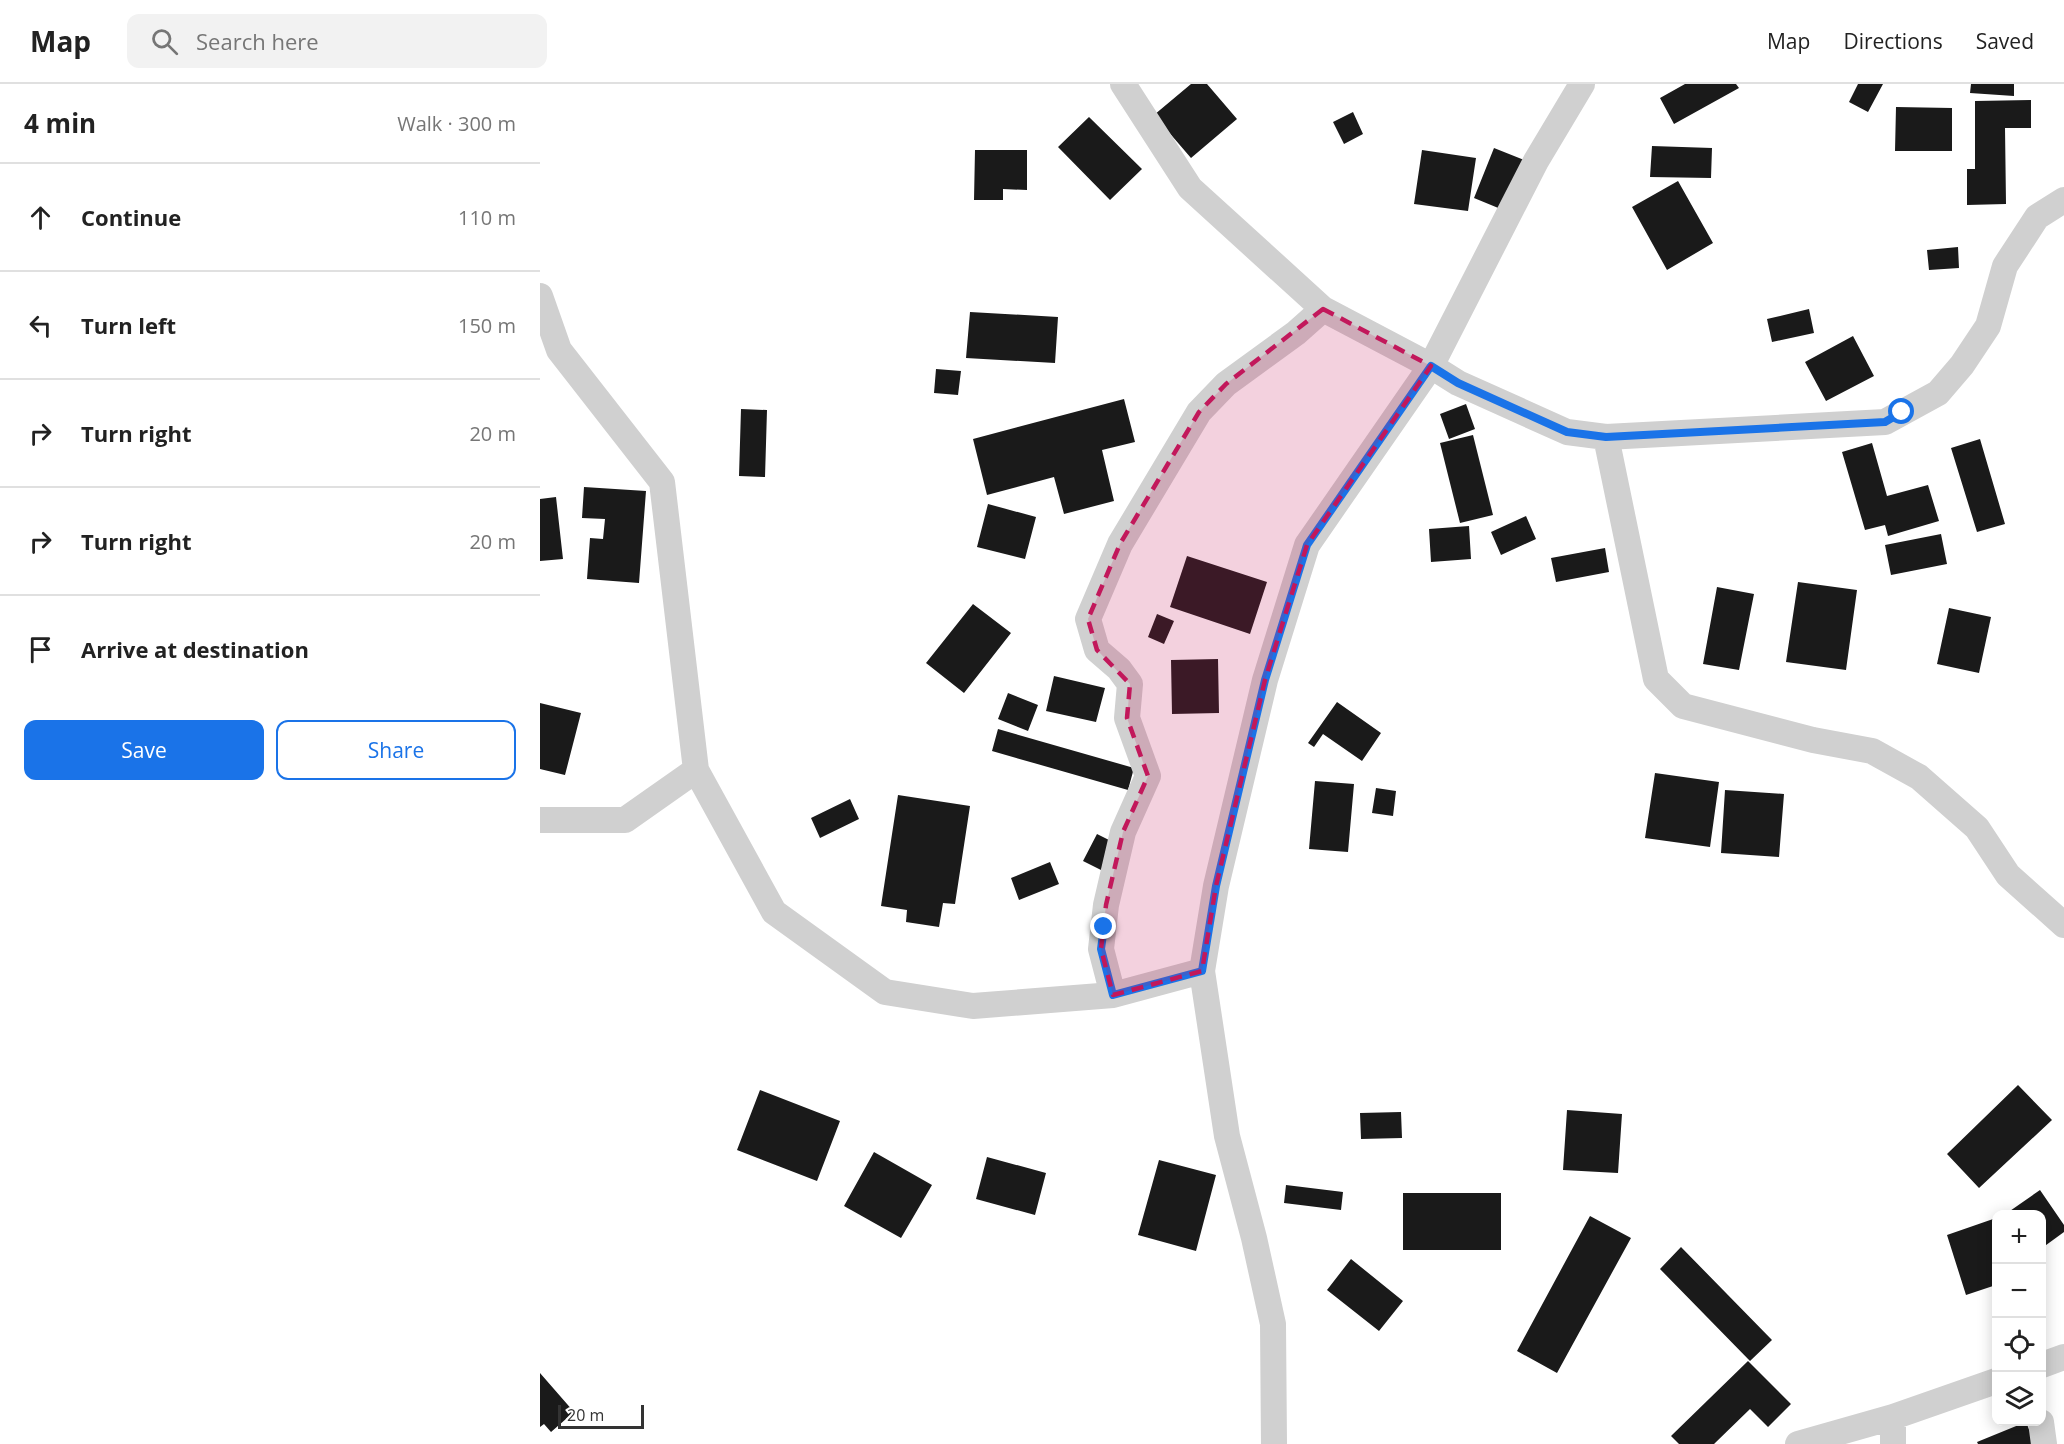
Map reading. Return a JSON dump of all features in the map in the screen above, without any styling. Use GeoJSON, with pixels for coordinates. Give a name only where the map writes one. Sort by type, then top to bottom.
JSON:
{"type":"FeatureCollection","features":[{"type":"Feature","properties":{"kind":"street"},"geometry":{"type":"LineString","coordinates":[[1123,84],[1190,188],[1323,309],[1431,366],[1458,383],[1567,432],[1606,437],[1885,422],[1938,393],[1962,365],[1988,326],[2005,266],[2037,217],[2064,200]]}},
{"type":"Feature","properties":{"kind":"street"},"geometry":{"type":"LineString","coordinates":[[1274,1444],[1273,1324],[1254,1238],[1227,1136],[1202,971],[1216,886],[1265,680],[1307,545],[1431,366],[1536,161],[1582,84]]}},
{"type":"Feature","properties":{"kind":"street"},"geometry":{"type":"LineString","coordinates":[[540,296],[559,350],[662,482],[696,770],[774,912],[885,992],[973,1006],[1113,995],[1202,971]]}},
{"type":"Feature","properties":{"kind":"street"},"geometry":{"type":"LineString","coordinates":[[1113,995],[1101,949],[1106,905],[1123,832],[1148,776],[1127,718],[1130,684],[1119,669],[1097,650],[1088,620],[1120,544],[1199,412],[1226,384],[1296,333],[1323,309]]}},
{"type":"Feature","properties":{"kind":"street"},"geometry":{"type":"LineString","coordinates":[[1606,437],[1656,679],[1683,706],[1813,740],[1872,751],[1919,777],[1977,828],[2008,875],[2064,925]]}},
{"type":"Feature","properties":{"kind":"street"},"geometry":{"type":"LineString","coordinates":[[540,820],[625,819],[696,770]]}},
{"type":"Feature","properties":{"kind":"street"},"geometry":{"type":"LineString","coordinates":[[2046,1364],[2064,1357]]}},
{"type":"Feature","properties":{"kind":"street"},"geometry":{"type":"LineString","coordinates":[[1798,1444],[1893,1418],[1992,1382]]}},
{"type":"Feature","properties":{"kind":"street"},"geometry":{"type":"LineString","coordinates":[[1893,1418],[1893,1444]]}},
{"type":"Feature","properties":{"kind":"street"},"geometry":{"type":"LineString","coordinates":[[2042,1426],[2044,1444]]}},
{"type":"Feature","properties":{"kind":"highlighted area"},"geometry":{"type":"Polygon","coordinates":[[[1323,309],[1431,366],[1307,545],[1265,680],[1216,886],[1202,971],[1113,995],[1101,949],[1106,905],[1123,832],[1148,776],[1127,718],[1130,684],[1097,650],[1088,619],[1120,544],[1199,412],[1226,384],[1323,309]]]}},
{"type":"Feature","properties":{"kind":"building"},"geometry":{"type":"Polygon","coordinates":[[[1191,84],[1207,84],[1237,119],[1191,158],[1154,115],[1191,84]]]}},
{"type":"Feature","properties":{"kind":"building"},"geometry":{"type":"Polygon","coordinates":[[[1685,84],[1736,84],[1739,88],[1674,124],[1660,98],[1685,84]]]}},
{"type":"Feature","properties":{"kind":"building"},"geometry":{"type":"Polygon","coordinates":[[[1858,84],[1883,84],[1868,112],[1849,102],[1858,84]]]}},
{"type":"Feature","properties":{"kind":"building"},"geometry":{"type":"Polygon","coordinates":[[[1971,84],[2014,84],[2014,96],[1970,93],[1971,84]]]}},
{"type":"Feature","properties":{"kind":"building"},"geometry":{"type":"Polygon","coordinates":[[[2031,100],[2031,128],[2005,128],[2006,204],[1967,205],[1967,169],[1975,169],[1975,101],[2031,100]]]}},
{"type":"Feature","properties":{"kind":"building"},"geometry":{"type":"Polygon","coordinates":[[[1896,107],[1952,108],[1952,151],[1895,151],[1896,107]]]}},
{"type":"Feature","properties":{"kind":"building"},"geometry":{"type":"Polygon","coordinates":[[[1353,112],[1363,134],[1344,144],[1333,122],[1353,112]]]}},
{"type":"Feature","properties":{"kind":"building"},"geometry":{"type":"Polygon","coordinates":[[[1089,117],[1142,169],[1110,200],[1058,147],[1089,117]]]}},
{"type":"Feature","properties":{"kind":"building"},"geometry":{"type":"Polygon","coordinates":[[[1652,146],[1712,148],[1711,178],[1650,177],[1652,146]]]}},
{"type":"Feature","properties":{"kind":"building"},"geometry":{"type":"Polygon","coordinates":[[[1494,148],[1529,162],[1508,212],[1474,198],[1494,148]]]}},
{"type":"Feature","properties":{"kind":"building"},"geometry":{"type":"Polygon","coordinates":[[[975,150],[1027,150],[1027,190],[1003,189],[1003,200],[974,200],[975,150]]]}},
{"type":"Feature","properties":{"kind":"building"},"geometry":{"type":"Polygon","coordinates":[[[1422,150],[1476,158],[1468,211],[1414,204],[1422,150]]]}},
{"type":"Feature","properties":{"kind":"building"},"geometry":{"type":"Polygon","coordinates":[[[1678,181],[1713,243],[1667,270],[1632,207],[1678,181]]]}},
{"type":"Feature","properties":{"kind":"building"},"geometry":{"type":"Polygon","coordinates":[[[1958,247],[1959,268],[1929,270],[1927,250],[1958,247]]]}},
{"type":"Feature","properties":{"kind":"building"},"geometry":{"type":"Polygon","coordinates":[[[1809,309],[1814,333],[1772,342],[1767,319],[1809,309]]]}},
{"type":"Feature","properties":{"kind":"building"},"geometry":{"type":"Polygon","coordinates":[[[970,312],[1058,317],[1055,363],[966,358],[970,312]]]}},
{"type":"Feature","properties":{"kind":"building"},"geometry":{"type":"Polygon","coordinates":[[[1853,336],[1874,376],[1826,401],[1805,362],[1853,336]]]}},
{"type":"Feature","properties":{"kind":"building"},"geometry":{"type":"Polygon","coordinates":[[[936,369],[961,371],[958,395],[934,393],[936,369]]]}},
{"type":"Feature","properties":{"kind":"building"},"geometry":{"type":"Polygon","coordinates":[[[1124,399],[1135,442],[1102,450],[1114,501],[1064,514],[1054,477],[987,495],[973,439],[1124,399]]]}},
{"type":"Feature","properties":{"kind":"building"},"geometry":{"type":"Polygon","coordinates":[[[1466,404],[1475,429],[1449,439],[1440,414],[1466,404]]]}},
{"type":"Feature","properties":{"kind":"building"},"geometry":{"type":"Polygon","coordinates":[[[741,409],[767,410],[765,477],[739,476],[741,409]]]}},
{"type":"Feature","properties":{"kind":"building"},"geometry":{"type":"Polygon","coordinates":[[[1473,435],[1493,515],[1460,523],[1440,443],[1473,435]]]}},
{"type":"Feature","properties":{"kind":"building"},"geometry":{"type":"Polygon","coordinates":[[[1980,439],[2005,524],[1977,532],[1951,448],[1980,439]]]}},
{"type":"Feature","properties":{"kind":"building"},"geometry":{"type":"Polygon","coordinates":[[[1872,443],[1887,496],[1928,485],[1939,521],[1888,536],[1885,525],[1865,530],[1842,452],[1872,443]]]}},
{"type":"Feature","properties":{"kind":"building"},"geometry":{"type":"Polygon","coordinates":[[[584,487],[646,491],[639,583],[587,579],[590,538],[603,539],[605,519],[582,518],[584,487]]]}},
{"type":"Feature","properties":{"kind":"building"},"geometry":{"type":"Polygon","coordinates":[[[556,497],[563,559],[540,561],[540,499],[556,497]]]}},
{"type":"Feature","properties":{"kind":"building"},"geometry":{"type":"Polygon","coordinates":[[[988,504],[1036,517],[1025,559],[977,547],[988,504]]]}},
{"type":"Feature","properties":{"kind":"building"},"geometry":{"type":"Polygon","coordinates":[[[1526,516],[1536,539],[1501,555],[1491,532],[1526,516]]]}},
{"type":"Feature","properties":{"kind":"building"},"geometry":{"type":"Polygon","coordinates":[[[1469,526],[1471,559],[1431,562],[1429,529],[1469,526]]]}},
{"type":"Feature","properties":{"kind":"building"},"geometry":{"type":"Polygon","coordinates":[[[1941,534],[1947,564],[1891,575],[1885,545],[1941,534]]]}},
{"type":"Feature","properties":{"kind":"building"},"geometry":{"type":"Polygon","coordinates":[[[1605,548],[1609,572],[1556,582],[1551,558],[1605,548]]]}},
{"type":"Feature","properties":{"kind":"building"},"geometry":{"type":"Polygon","coordinates":[[[1187,556],[1267,582],[1250,634],[1170,607],[1187,556]]]}},
{"type":"Feature","properties":{"kind":"building"},"geometry":{"type":"Polygon","coordinates":[[[1798,582],[1857,590],[1846,670],[1786,662],[1798,582]]]}},
{"type":"Feature","properties":{"kind":"building"},"geometry":{"type":"Polygon","coordinates":[[[1717,587],[1754,594],[1739,670],[1703,664],[1717,587]]]}},
{"type":"Feature","properties":{"kind":"building"},"geometry":{"type":"Polygon","coordinates":[[[973,604],[1011,633],[964,693],[926,663],[973,604]]]}},
{"type":"Feature","properties":{"kind":"building"},"geometry":{"type":"Polygon","coordinates":[[[1949,608],[1991,617],[1979,673],[1937,664],[1949,608]]]}},
{"type":"Feature","properties":{"kind":"building"},"geometry":{"type":"Polygon","coordinates":[[[1157,614],[1174,621],[1164,644],[1148,637],[1157,614]]]}},
{"type":"Feature","properties":{"kind":"building"},"geometry":{"type":"Polygon","coordinates":[[[1218,659],[1219,713],[1172,714],[1171,660],[1218,659]]]}},
{"type":"Feature","properties":{"kind":"building"},"geometry":{"type":"Polygon","coordinates":[[[1054,676],[1105,688],[1096,722],[1046,711],[1054,676]]]}},
{"type":"Feature","properties":{"kind":"building"},"geometry":{"type":"Polygon","coordinates":[[[1008,693],[1038,705],[1028,731],[998,719],[1008,693]]]}},
{"type":"Feature","properties":{"kind":"building"},"geometry":{"type":"Polygon","coordinates":[[[1337,702],[1381,733],[1362,761],[1323,734],[1314,747],[1308,743],[1337,702]]]}},
{"type":"Feature","properties":{"kind":"building"},"geometry":{"type":"Polygon","coordinates":[[[540,703],[581,713],[565,775],[540,769],[540,703]]]}},
{"type":"Feature","properties":{"kind":"building"},"geometry":{"type":"Polygon","coordinates":[[[998,729],[1134,768],[1128,790],[992,751],[998,729]]]}},
{"type":"Feature","properties":{"kind":"building"},"geometry":{"type":"Polygon","coordinates":[[[1655,773],[1719,782],[1710,847],[1645,838],[1655,773]]]}},
{"type":"Feature","properties":{"kind":"building"},"geometry":{"type":"Polygon","coordinates":[[[1315,781],[1354,784],[1348,852],[1309,849],[1315,781]]]}},
{"type":"Feature","properties":{"kind":"building"},"geometry":{"type":"Polygon","coordinates":[[[1376,788],[1396,791],[1393,816],[1372,813],[1376,788]]]}},
{"type":"Feature","properties":{"kind":"building"},"geometry":{"type":"Polygon","coordinates":[[[1725,790],[1784,794],[1779,857],[1721,853],[1725,790]]]}},
{"type":"Feature","properties":{"kind":"building"},"geometry":{"type":"Polygon","coordinates":[[[898,795],[970,806],[955,904],[943,903],[939,927],[906,922],[907,910],[881,906],[898,795]]]}},
{"type":"Feature","properties":{"kind":"building"},"geometry":{"type":"Polygon","coordinates":[[[850,799],[859,819],[820,838],[811,818],[850,799]]]}},
{"type":"Feature","properties":{"kind":"building"},"geometry":{"type":"Polygon","coordinates":[[[1097,834],[1115,843],[1101,870],[1083,861],[1097,834]]]}},
{"type":"Feature","properties":{"kind":"building"},"geometry":{"type":"Polygon","coordinates":[[[1050,862],[1059,884],[1019,900],[1011,878],[1050,862]]]}},
{"type":"Feature","properties":{"kind":"building"},"geometry":{"type":"Polygon","coordinates":[[[2018,1085],[2052,1120],[1979,1188],[1947,1154],[2018,1085]]]}},
{"type":"Feature","properties":{"kind":"building"},"geometry":{"type":"Polygon","coordinates":[[[760,1090],[840,1121],[817,1181],[737,1150],[760,1090]]]}},
{"type":"Feature","properties":{"kind":"building"},"geometry":{"type":"Polygon","coordinates":[[[1567,1110],[1622,1114],[1618,1173],[1563,1170],[1567,1110]]]}},
{"type":"Feature","properties":{"kind":"building"},"geometry":{"type":"Polygon","coordinates":[[[1401,1112],[1402,1138],[1361,1139],[1360,1113],[1401,1112]]]}},
{"type":"Feature","properties":{"kind":"building"},"geometry":{"type":"Polygon","coordinates":[[[874,1152],[932,1185],[901,1238],[844,1206],[874,1152]]]}},
{"type":"Feature","properties":{"kind":"building"},"geometry":{"type":"Polygon","coordinates":[[[987,1157],[1046,1173],[1035,1215],[976,1199],[987,1157]]]}},
{"type":"Feature","properties":{"kind":"building"},"geometry":{"type":"Polygon","coordinates":[[[1159,1160],[1216,1175],[1196,1251],[1138,1235],[1159,1160]]]}},
{"type":"Feature","properties":{"kind":"building"},"geometry":{"type":"Polygon","coordinates":[[[1286,1185],[1343,1192],[1341,1210],[1284,1203],[1286,1185]]]}},
{"type":"Feature","properties":{"kind":"building"},"geometry":{"type":"Polygon","coordinates":[[[2040,1190],[2064,1225],[2064,1232],[2046,1245],[2046,1210],[2011,1210],[2040,1190]]]}},
{"type":"Feature","properties":{"kind":"building"},"geometry":{"type":"Polygon","coordinates":[[[1403,1193],[1501,1193],[1501,1250],[1403,1250],[1403,1193]]]}},
{"type":"Feature","properties":{"kind":"building"},"geometry":{"type":"Polygon","coordinates":[[[1590,1216],[1631,1238],[1557,1373],[1517,1351],[1590,1216]]]}},
{"type":"Feature","properties":{"kind":"building"},"geometry":{"type":"Polygon","coordinates":[[[1992,1219],[1992,1286],[1966,1295],[1947,1235],[1992,1219]]]}},
{"type":"Feature","properties":{"kind":"building"},"geometry":{"type":"Polygon","coordinates":[[[1681,1247],[1772,1340],[1750,1361],[1660,1269],[1681,1247]]]}},
{"type":"Feature","properties":{"kind":"building"},"geometry":{"type":"Polygon","coordinates":[[[1351,1259],[1403,1301],[1379,1331],[1327,1290],[1351,1259]]]}},
{"type":"Feature","properties":{"kind":"building"},"geometry":{"type":"Polygon","coordinates":[[[1748,1361],[1791,1404],[1768,1427],[1750,1409],[1714,1444],[1679,1444],[1671,1436],[1748,1361]]]}},
{"type":"Feature","properties":{"kind":"building"},"geometry":{"type":"Polygon","coordinates":[[[540,1373],[574,1412],[551,1432],[544,1424],[540,1427],[540,1373]]]}},
{"type":"Feature","properties":{"kind":"building"},"geometry":{"type":"Polygon","coordinates":[[[2016,1426],[2028,1426],[2035,1444],[1978,1444],[1977,1442],[2016,1426]]]}},
{"type":"Feature","properties":{"kind":"route"},"geometry":{"type":"LineString","coordinates":[[1104,927],[1101,949],[1113,995],[1202,971],[1216,886],[1265,680],[1307,545],[1431,366],[1458,383],[1567,432],[1606,437],[1885,422],[1902,412]]}}]}
